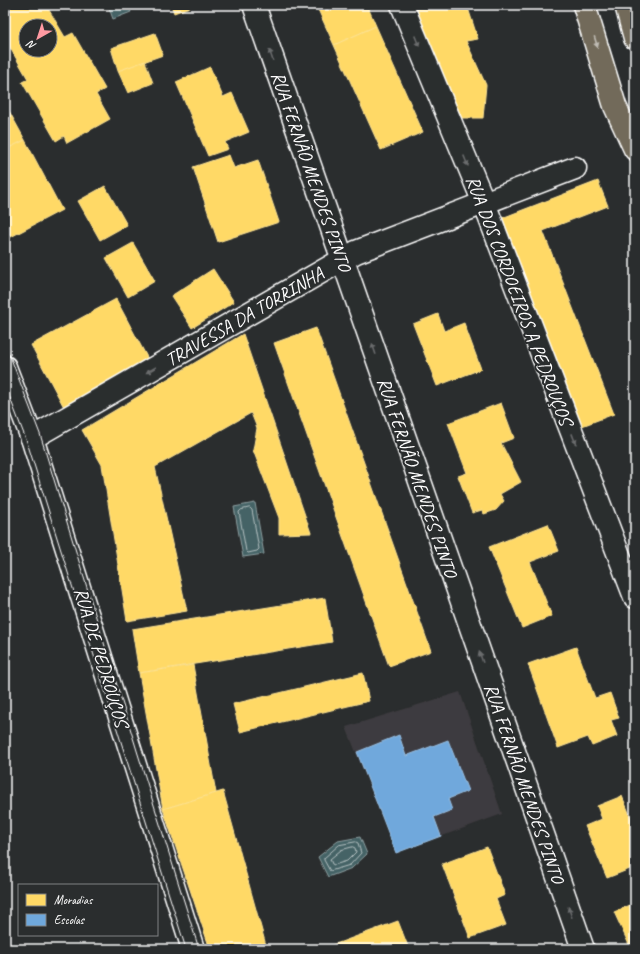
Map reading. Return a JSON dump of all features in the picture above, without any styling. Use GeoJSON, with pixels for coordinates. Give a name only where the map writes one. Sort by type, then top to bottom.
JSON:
{"type":"FeatureCollection","features":[{"type":"Feature","properties":{"kind":"main road"},"geometry":{"type":"LineString","coordinates":[[584,5],[615,106],[635,149]]}},
{"type":"Feature","properties":{"kind":"main road"},"geometry":{"type":"LineString","coordinates":[[626,5],[635,38]]}},
{"type":"Feature","properties":{"kind":"street","name":"RUA FERNÃO MENDES PINTO"},"geometry":{"type":"LineString","coordinates":[[254,5],[583,949]]}},
{"type":"Feature","properties":{"kind":"street","name":"RUA DOS CORDOEIROS A PEDROUÇOS"},"geometry":{"type":"LineString","coordinates":[[402,5],[484,203],[635,597]]}},
{"type":"Feature","properties":{"kind":"street","name":"TRAVESSA DA TORRINHA"},"geometry":{"type":"LineString","coordinates":[[32,438],[356,252],[575,168]]}},
{"type":"Feature","properties":{"kind":"street","name":"RUA DE PEDROUÇOS"},"geometry":{"type":"LineString","coordinates":[[5,367],[32,438],[193,949]]}},
{"type":"Feature","properties":{"kind":"shaded area"},"geometry":{"type":"Polygon","coordinates":[[[460,692],[502,814],[396,853],[346,727],[460,692]]]}},
{"type":"Feature","properties":{"kind":"water"},"geometry":{"type":"Polygon","coordinates":[[[108,5],[128,5],[131,12],[113,19],[108,5]]]}},
{"type":"Feature","properties":{"kind":"water"},"geometry":{"type":"Polygon","coordinates":[[[255,503],[264,554],[243,557],[234,507],[255,503]]]}},
{"type":"Feature","properties":{"kind":"water"},"geometry":{"type":"Polygon","coordinates":[[[360,837],[367,854],[352,868],[328,877],[318,857],[338,841],[360,837]]]}},
{"type":"Feature","properties":{"kind":"building: Moradias"},"geometry":{"type":"Polygon","coordinates":[[[5,5],[46,5],[54,18],[18,18],[18,58],[58,58],[58,25],[65,37],[73,33],[105,89],[96,94],[110,119],[67,143],[64,136],[56,141],[22,82],[28,79],[5,39],[5,5]]]}},
{"type":"Feature","properties":{"kind":"building: Moradias"},"geometry":{"type":"Polygon","coordinates":[[[171,5],[195,5],[174,13],[171,5]]]}},
{"type":"Feature","properties":{"kind":"building: Moradias"},"geometry":{"type":"Polygon","coordinates":[[[316,5],[367,5],[376,26],[334,45],[316,5]]]}},
{"type":"Feature","properties":{"kind":"building: Moradias"},"geometry":{"type":"Polygon","coordinates":[[[412,5],[467,5],[478,39],[466,41],[486,85],[483,118],[461,118],[412,5]]]}},
{"type":"Feature","properties":{"kind":"building: Moradias"},"geometry":{"type":"Polygon","coordinates":[[[376,26],[423,132],[381,150],[334,45],[376,26]]]}},
{"type":"Feature","properties":{"kind":"building: Moradias"},"geometry":{"type":"Polygon","coordinates":[[[155,33],[163,55],[118,71],[111,48],[155,33]]]}},
{"type":"Feature","properties":{"kind":"building: Moradias"},"geometry":{"type":"Polygon","coordinates":[[[145,61],[153,83],[128,93],[118,71],[145,61]]]}},
{"type":"Feature","properties":{"kind":"building: Moradias"},"geometry":{"type":"Polygon","coordinates":[[[210,67],[223,97],[232,93],[249,132],[225,142],[228,149],[208,156],[176,82],[210,67]]]}},
{"type":"Feature","properties":{"kind":"building: Moradias"},"geometry":{"type":"Polygon","coordinates":[[[9,111],[25,140],[5,150],[5,113],[9,111]]]}},
{"type":"Feature","properties":{"kind":"building: Moradias"},"geometry":{"type":"Polygon","coordinates":[[[25,140],[62,210],[5,240],[5,150],[25,140]]]}},
{"type":"Feature","properties":{"kind":"building: Moradias"},"geometry":{"type":"Polygon","coordinates":[[[229,155],[234,168],[258,160],[279,222],[218,242],[193,167],[229,155]]]}},
{"type":"Feature","properties":{"kind":"building: Moradias"},"geometry":{"type":"Polygon","coordinates":[[[598,181],[608,206],[543,231],[614,414],[582,426],[502,218],[598,181]]]}},
{"type":"Feature","properties":{"kind":"building: Moradias"},"geometry":{"type":"Polygon","coordinates":[[[105,186],[127,225],[100,240],[78,201],[105,186]]]}},
{"type":"Feature","properties":{"kind":"building: Moradias"},"geometry":{"type":"Polygon","coordinates":[[[133,243],[155,281],[128,297],[106,258],[133,243]]]}},
{"type":"Feature","properties":{"kind":"building: Moradias"},"geometry":{"type":"Polygon","coordinates":[[[213,269],[234,302],[192,328],[171,296],[213,269]]]}},
{"type":"Feature","properties":{"kind":"building: Moradias"},"geometry":{"type":"Polygon","coordinates":[[[116,299],[149,361],[66,411],[31,345],[116,299]]]}},
{"type":"Feature","properties":{"kind":"building: Moradias"},"geometry":{"type":"Polygon","coordinates":[[[438,314],[444,331],[464,323],[481,369],[437,386],[413,324],[438,314]]]}},
{"type":"Feature","properties":{"kind":"building: Moradias"},"geometry":{"type":"Polygon","coordinates":[[[316,328],[431,651],[389,666],[274,343],[316,328]]]}},
{"type":"Feature","properties":{"kind":"building: Moradias"},"geometry":{"type":"Polygon","coordinates":[[[243,334],[311,533],[279,534],[279,518],[253,450],[257,428],[251,413],[155,467],[187,611],[127,621],[102,465],[82,430],[243,334]]]}},
{"type":"Feature","properties":{"kind":"building: Moradias"},"geometry":{"type":"Polygon","coordinates":[[[501,403],[514,438],[501,443],[521,482],[500,494],[504,501],[496,510],[484,514],[482,510],[472,513],[458,476],[467,473],[448,423],[501,403]]]}},
{"type":"Feature","properties":{"kind":"building: Moradias"},"geometry":{"type":"Polygon","coordinates":[[[548,524],[559,551],[530,562],[552,616],[522,628],[489,547],[548,524]]]}},
{"type":"Feature","properties":{"kind":"building: Moradias"},"geometry":{"type":"Polygon","coordinates":[[[325,598],[332,642],[139,673],[132,629],[325,598]]]}},
{"type":"Feature","properties":{"kind":"building: Moradias"},"geometry":{"type":"Polygon","coordinates":[[[576,647],[595,698],[610,693],[619,718],[611,720],[617,736],[592,746],[588,737],[558,748],[528,664],[576,647]]]}},
{"type":"Feature","properties":{"kind":"building: Moradias"},"geometry":{"type":"Polygon","coordinates":[[[193,665],[216,793],[163,809],[139,673],[193,665]]]}},
{"type":"Feature","properties":{"kind":"building: Moradias"},"geometry":{"type":"Polygon","coordinates":[[[363,673],[369,701],[240,732],[233,704],[363,673]]]}},
{"type":"Feature","properties":{"kind":"building: Moradias"},"geometry":{"type":"Polygon","coordinates":[[[223,791],[267,949],[210,949],[163,809],[223,791]]]}},
{"type":"Feature","properties":{"kind":"building: Moradias"},"geometry":{"type":"Polygon","coordinates":[[[622,796],[635,827],[635,867],[607,878],[585,826],[602,819],[597,806],[622,796]]]}},
{"type":"Feature","properties":{"kind":"building: Moradias"},"geometry":{"type":"Polygon","coordinates":[[[487,847],[505,895],[496,899],[506,925],[470,938],[442,864],[487,847]]]}},
{"type":"Feature","properties":{"kind":"building: Moradias"},"geometry":{"type":"Polygon","coordinates":[[[635,903],[635,949],[631,949],[614,912],[635,903]]]}},
{"type":"Feature","properties":{"kind":"building: Moradias"},"geometry":{"type":"Polygon","coordinates":[[[398,921],[409,949],[334,949],[333,945],[398,921]]]}},
{"type":"Feature","properties":{"kind":"building: Escolas"},"geometry":{"type":"Polygon","coordinates":[[[399,735],[406,756],[448,740],[468,791],[448,799],[452,810],[434,817],[441,836],[396,853],[357,752],[399,735]]]}},
{"type":"Feature","properties":{"kind":"tram line"},"geometry":{"type":"LineString","coordinates":[[5,343],[40,434],[199,949]]}},
{"type":"Feature","properties":{"kind":"tram line"},"geometry":{"type":"LineString","coordinates":[[5,385],[27,442],[186,949]]}}]}
